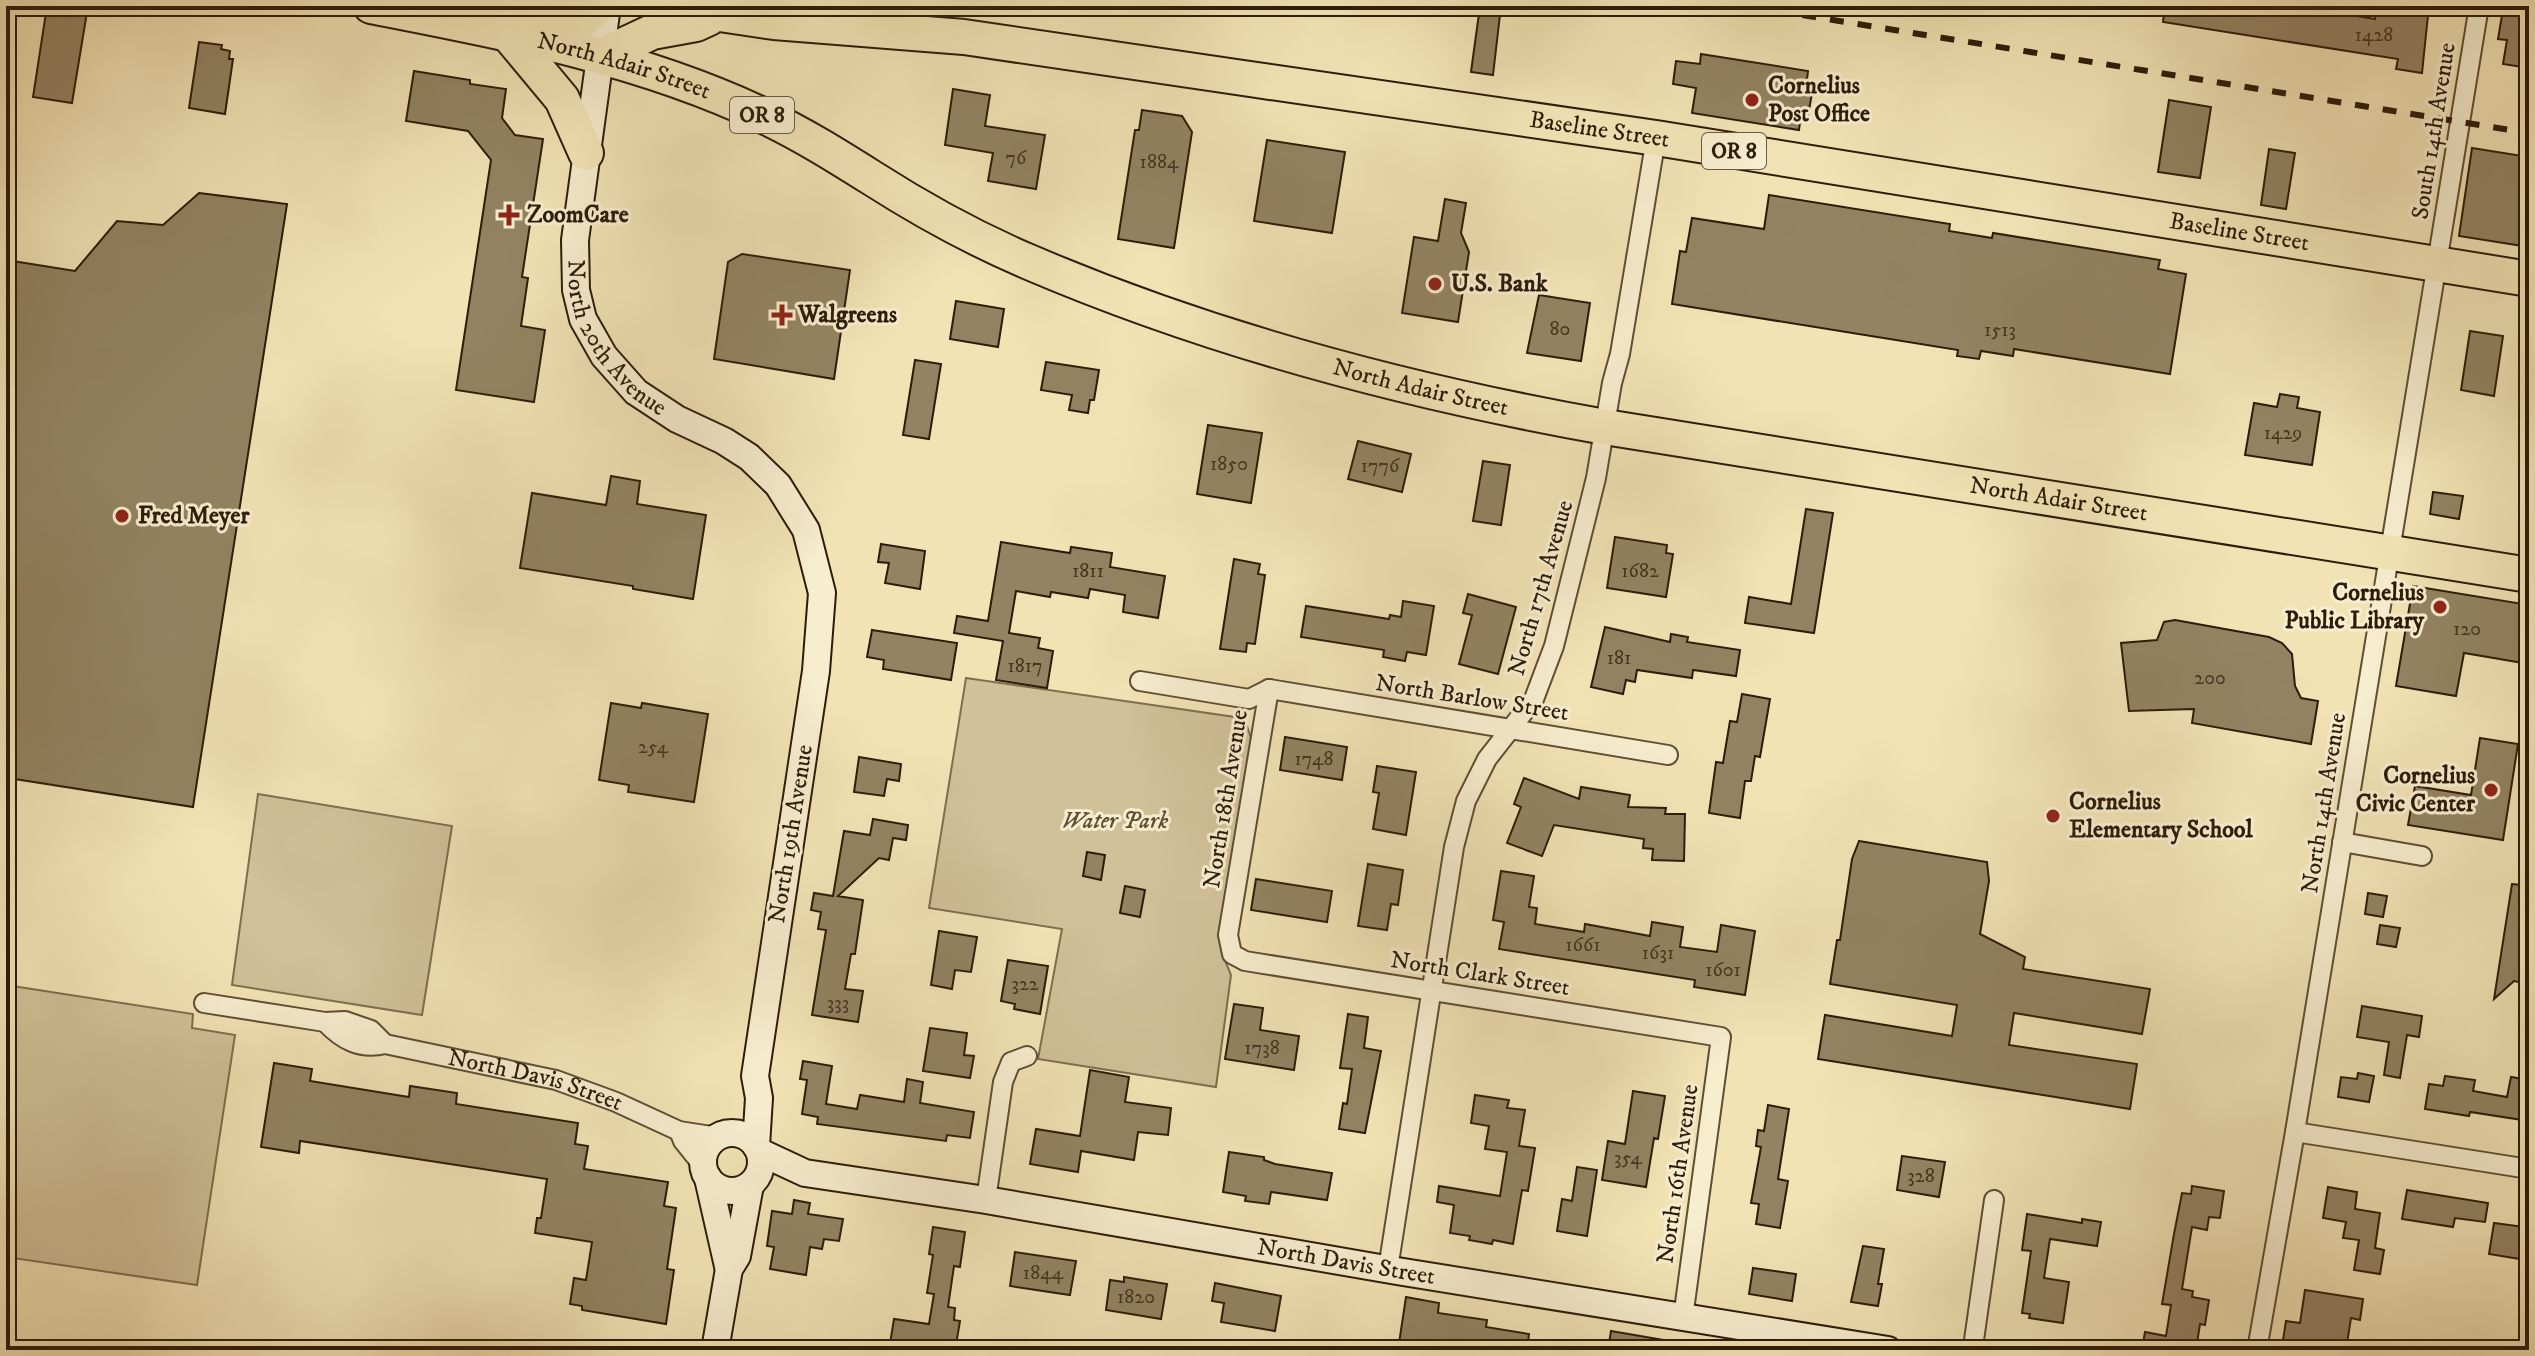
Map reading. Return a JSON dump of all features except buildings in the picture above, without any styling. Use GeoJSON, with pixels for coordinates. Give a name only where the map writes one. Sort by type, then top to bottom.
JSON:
{"type":"FeatureCollection","features":[{"type":"Feature","properties":{"kind":"highway","name":"North Adair Street"},"geometry":{"type":"LineString","coordinates":[[371,6],[507,33],[601,56],[699,89],[763,115],[965,231],[1026,260],[1137,304],[1248,342],[1385,381],[1605,427],[2529,575]]}},
{"type":"Feature","properties":{"kind":"highway"},"geometry":{"type":"LineString","coordinates":[[447,6],[554,22],[580,22],[599,6]]}},
{"type":"Feature","properties":{"kind":"highway","name":"Baseline Street"},"geometry":{"type":"LineString","coordinates":[[666,6],[774,22],[964,37],[1656,138],[2529,279]]}},
{"type":"Feature","properties":{"kind":"highway"},"geometry":{"type":"LineString","coordinates":[[601,56],[652,32],[696,24],[715,14]]}},
{"type":"Feature","properties":{"kind":"highway"},"geometry":{"type":"LineString","coordinates":[[507,33],[562,99],[586,153]]}},
{"type":"Feature","properties":{"kind":"main road","name":"North 20th Avenue"},"geometry":{"type":"LineString","coordinates":[[607,6],[576,221],[576,290],[589,330],[613,368],[636,392],[677,419],[724,441],[749,457],[778,485],[806,530],[822,593]]}},
{"type":"Feature","properties":{"kind":"main road","name":"North 19th Avenue"},"geometry":{"type":"LineString","coordinates":[[729,1269],[706,1172],[705,1152],[740,1108],[755,1076],[816,671],[822,593]]}},
{"type":"Feature","properties":{"kind":"main road","name":"North 19th Avenue"},"geometry":{"type":"LineString","coordinates":[[715,1350],[729,1269],[737,1256],[751,1184],[761,1168],[758,1149],[759,1098],[755,1076]]}},
{"type":"Feature","properties":{"kind":"main road"},"geometry":{"type":"LineString","coordinates":[[719,1136],[741,1134],[758,1149],[805,1173]]}},
{"type":"Feature","properties":{"kind":"main road"},"geometry":{"type":"LineString","coordinates":[[706,1172],[724,1190],[738,1191],[751,1184],[805,1173]]}},
{"type":"Feature","properties":{"kind":"main road","name":"North Davis Street"},"geometry":{"type":"LineString","coordinates":[[805,1173],[986,1200],[1888,1350]]}},
{"type":"Feature","properties":{"kind":"street","name":"South 14th Avenue"},"geometry":{"type":"LineString","coordinates":[[2436,264],[2479,6]]}},
{"type":"Feature","properties":{"kind":"street","name":"North 17th Avenue"},"geometry":{"type":"LineString","coordinates":[[1388,1269],[1454,847],[1466,801],[1487,759],[1534,699],[1554,646],[1596,478],[1656,138]]}},
{"type":"Feature","properties":{"kind":"street","name":"North 14th Avenue"},"geometry":{"type":"LineString","coordinates":[[2257,1350],[2436,264]]}},
{"type":"Feature","properties":{"kind":"street","name":"North 18th Avenue"},"geometry":{"type":"LineString","coordinates":[[1140,681],[1249,699],[1269,689]]}},
{"type":"Feature","properties":{"kind":"street","name":"North Barlow Street"},"geometry":{"type":"LineString","coordinates":[[1269,689],[1668,755]]}},
{"type":"Feature","properties":{"kind":"street","name":"North 18th Avenue"},"geometry":{"type":"LineString","coordinates":[[1232,954],[1228,935],[1269,689]]}},
{"type":"Feature","properties":{"kind":"street"},"geometry":{"type":"LineString","coordinates":[[2342,842],[2422,856]]}},
{"type":"Feature","properties":{"kind":"street","name":"North Clark Street"},"geometry":{"type":"LineString","coordinates":[[1232,954],[1245,961],[1721,1037]]}},
{"type":"Feature","properties":{"kind":"street","name":"North Davis Street"},"geometry":{"type":"LineString","coordinates":[[204,1003],[325,1022],[345,1021],[371,1030],[385,1044],[556,1080],[616,1102],[679,1131],[719,1136]]}},
{"type":"Feature","properties":{"kind":"street","name":"North 16th Avenue"},"geometry":{"type":"LineString","coordinates":[[1683,1318],[1721,1037]]}},
{"type":"Feature","properties":{"kind":"street"},"geometry":{"type":"LineString","coordinates":[[986,1200],[1003,1082],[1011,1062],[1027,1056]]}},
{"type":"Feature","properties":{"kind":"street"},"geometry":{"type":"LineString","coordinates":[[679,1131],[706,1172]]}},
{"type":"Feature","properties":{"kind":"street"},"geometry":{"type":"LineString","coordinates":[[2295,1132],[2529,1169]]}},
{"type":"Feature","properties":{"kind":"street"},"geometry":{"type":"LineString","coordinates":[[1977,1350],[1974,1340],[1994,1200]]}},
{"type":"Feature","properties":{"kind":"green space","name":"Water Park"},"geometry":{"type":"Polygon","coordinates":[[[966,678],[1235,717],[1247,726],[1252,741],[1220,936],[1231,975],[1216,1087],[1038,1059],[1062,929],[929,908],[966,678]]]}},
{"type":"Feature","properties":{"kind":"green space"},"geometry":{"type":"Polygon","coordinates":[[[258,794],[452,826],[422,1015],[232,985],[258,794]]]}},
{"type":"Feature","properties":{"kind":"green space"},"geometry":{"type":"Polygon","coordinates":[[[6,985],[193,1014],[192,1028],[235,1035],[197,1285],[6,1257],[6,985]]]}},
{"type":"Feature","properties":{"kind":"railway"},"geometry":{"type":"LineString","coordinates":[[1747,6],[2529,133]]}},
{"type":"Feature","properties":{"kind":"place","name":"Cornelius Post Office"},"geometry":{"type":"Point","coordinates":[1752,100]}},
{"type":"Feature","properties":{"kind":"place","name":"ZoomCare"},"geometry":{"type":"Point","coordinates":[509,215]}},
{"type":"Feature","properties":{"kind":"place","name":"U.S. Bank"},"geometry":{"type":"Point","coordinates":[1435,284]}},
{"type":"Feature","properties":{"kind":"place","name":"Walgreens"},"geometry":{"type":"Point","coordinates":[782,315]}},
{"type":"Feature","properties":{"kind":"place","name":"Fred Meyer"},"geometry":{"type":"Point","coordinates":[122,516]}},
{"type":"Feature","properties":{"kind":"place","name":"Cornelius Public Library"},"geometry":{"type":"Point","coordinates":[2440,607]}},
{"type":"Feature","properties":{"kind":"place","name":"Cornelius Civic Center"},"geometry":{"type":"Point","coordinates":[2491,790]}},
{"type":"Feature","properties":{"kind":"place","name":"Cornelius Elementary School"},"geometry":{"type":"Point","coordinates":[2053,816]}}]}
